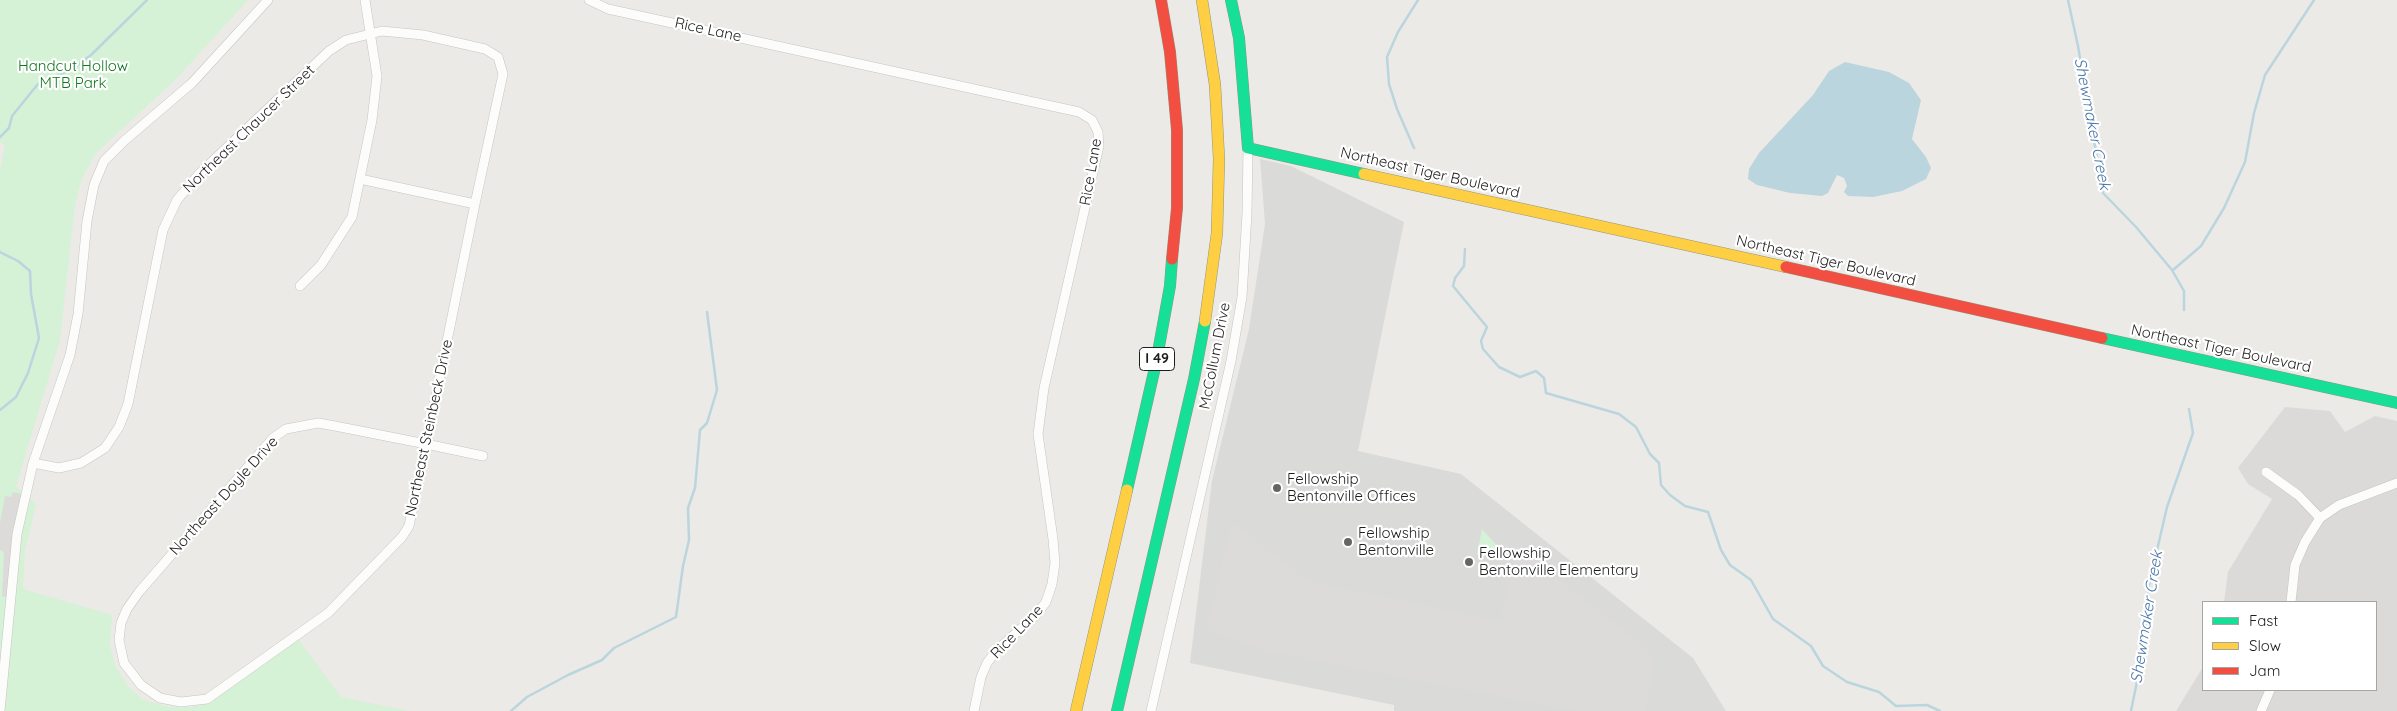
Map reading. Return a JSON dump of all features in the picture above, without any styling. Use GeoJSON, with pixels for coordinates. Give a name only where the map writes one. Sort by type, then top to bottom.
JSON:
{"type":"FeatureCollection","features":[{"type":"Feature","properties":{"kind":"main road","name":"I 49"},"geometry":{"type":"LineString","coordinates":[[1076,711],[1156,363],[1170,286],[1177,208],[1177,130],[1170,52],[1161,0]]}},
{"type":"Feature","properties":{"kind":"main road","name":"I 49"},"geometry":{"type":"LineString","coordinates":[[1117,711],[1194,378],[1208,306],[1217,233],[1219,159],[1214,85],[1202,0]]}},
{"type":"Feature","properties":{"kind":"main road","name":"McCollum Drive"},"geometry":{"type":"LineString","coordinates":[[1231,0],[1239,38],[1248,148]]}},
{"type":"Feature","properties":{"kind":"main road","name":"Northeast Tiger Boulevard"},"geometry":{"type":"LineString","coordinates":[[1248,148],[2397,403]]}},
{"type":"Feature","properties":{"kind":"street"},"geometry":{"type":"LineString","coordinates":[[0,711],[17,534],[33,462],[70,355],[78,314],[87,221],[94,186],[104,161],[124,141],[192,83],[268,0]]}},
{"type":"Feature","properties":{"kind":"street"},"geometry":{"type":"LineString","coordinates":[[300,286],[321,264],[352,216],[377,84],[365,0]]}},
{"type":"Feature","properties":{"kind":"street","name":"Rice Lane"},"geometry":{"type":"LineString","coordinates":[[589,0],[608,8],[1079,112],[1092,120],[1098,132],[1099,146],[1044,388],[1038,434],[1053,539],[1055,563],[1052,584],[1046,602],[1036,615],[996,651],[987,663],[981,677],[974,711]]}},
{"type":"Feature","properties":{"kind":"street","name":"Northeast Chaucer Street"},"geometry":{"type":"LineString","coordinates":[[33,462],[59,468],[81,463],[105,448],[120,427],[128,404],[162,230],[177,200],[200,173],[329,51],[346,40],[370,34],[396,31],[485,49],[498,57]]}},
{"type":"Feature","properties":{"kind":"street","name":"Northeast Steinbeck Drive"},"geometry":{"type":"LineString","coordinates":[[140,685],[151,694],[170,701],[181,702],[207,698],[328,613],[402,537],[409,526],[474,204],[503,74],[498,57]]}},
{"type":"Feature","properties":{"kind":"street","name":"McCollum Drive"},"geometry":{"type":"LineString","coordinates":[[1151,711],[1232,352],[1242,297],[1248,213],[1248,148]]}},
{"type":"Feature","properties":{"kind":"street"},"geometry":{"type":"LineString","coordinates":[[360,180],[474,204]]}},
{"type":"Feature","properties":{"kind":"street","name":"Northeast Doyle Drive"},"geometry":{"type":"LineString","coordinates":[[140,685],[124,663],[119,640],[121,623],[127,609],[139,592],[273,438],[286,429],[318,423],[483,456]]}},
{"type":"Feature","properties":{"kind":"street"},"geometry":{"type":"LineString","coordinates":[[2266,472],[2298,495],[2320,518]]}},
{"type":"Feature","properties":{"kind":"street"},"geometry":{"type":"LineString","coordinates":[[2290,601],[2295,565],[2305,542],[2320,518],[2339,505],[2397,483]]}},
{"type":"Feature","properties":{"kind":"street"},"geometry":{"type":"LineString","coordinates":[[2261,711],[2270,691]]}},
{"type":"Feature","properties":{"kind":"shaded area"},"geometry":{"type":"Polygon","coordinates":[[[1260,159],[1291,166],[1404,222],[1358,451],[1461,474],[1693,658],[1726,711],[1394,711],[1394,705],[1190,663],[1212,481],[1249,329],[1265,224],[1260,159]]]}},
{"type":"Feature","properties":{"kind":"shaded area"},"geometry":{"type":"Polygon","coordinates":[[[2285,407],[2330,411],[2345,432],[2375,416],[2397,421],[2397,711],[2176,711],[2202,669],[2202,691],[2377,691],[2377,601],[2224,601],[2228,572],[2272,499],[2248,484],[2238,468],[2285,407]]]}},
{"type":"Feature","properties":{"kind":"shaded area"},"geometry":{"type":"Polygon","coordinates":[[[13,492],[26,495],[10,599],[2,596],[4,552],[0,550],[0,523],[5,496],[11,497],[13,492]]]}},
{"type":"Feature","properties":{"kind":"shaded area"},"geometry":{"type":"Polygon","coordinates":[[[1231,524],[1242,529],[1303,577],[1315,583],[1500,621],[1516,546],[1650,651],[1655,665],[1646,711],[1576,711],[1263,650],[1207,629],[1231,524]]]}},
{"type":"Feature","properties":{"kind":"green space","name":"Handcut Hollow MTB Park"},"geometry":{"type":"Polygon","coordinates":[[[0,0],[248,0],[176,79],[95,154],[81,181],[75,204],[60,340],[16,486],[36,504],[25,550],[23,589],[112,615],[110,645],[115,665],[128,686],[143,700],[169,707],[191,707],[210,703],[298,639],[341,697],[408,711],[0,711],[0,170],[5,146],[0,141],[0,0]]]}},
{"type":"Feature","properties":{"kind":"green space"},"geometry":{"type":"Polygon","coordinates":[[[1482,529],[1502,551],[1500,558],[1477,554],[1482,529]]]}},
{"type":"Feature","properties":{"kind":"water"},"geometry":{"type":"Polygon","coordinates":[[[1845,62],[1889,72],[1909,83],[1921,100],[1912,139],[1926,157],[1931,168],[1926,179],[1902,191],[1873,197],[1848,196],[1844,192],[1847,186],[1844,178],[1837,175],[1828,193],[1822,196],[1790,193],[1757,185],[1748,179],[1749,169],[1759,153],[1813,95],[1829,71],[1845,62]]]}},
{"type":"Feature","properties":{"kind":"waterway"},"geometry":{"type":"LineString","coordinates":[[0,137],[9,128],[12,116],[38,84],[74,68],[91,55],[147,0]]}},
{"type":"Feature","properties":{"kind":"waterway"},"geometry":{"type":"LineString","coordinates":[[1414,148],[1397,109],[1389,84],[1387,57],[1398,32],[1418,0]]}},
{"type":"Feature","properties":{"kind":"waterway","name":"Shewmaker Creek"},"geometry":{"type":"LineString","coordinates":[[2068,0],[2078,46],[2103,193],[2136,227],[2172,270],[2184,291],[2184,310]]}},
{"type":"Feature","properties":{"kind":"waterway"},"geometry":{"type":"LineString","coordinates":[[2173,270],[2201,246],[2224,208],[2245,162],[2254,113],[2265,75],[2314,0]]}},
{"type":"Feature","properties":{"kind":"waterway"},"geometry":{"type":"LineString","coordinates":[[1465,249],[1464,266],[1455,278],[1453,286],[1487,327],[1481,341],[1483,349],[1499,367],[1520,377],[1536,371],[1544,378],[1546,393],[1619,414],[1636,427],[1650,454],[1659,463],[1661,485],[1670,495],[1685,506],[1708,512],[1721,550],[1730,565],[1751,580],[1773,619],[1811,646],[1823,666],[1847,682],[1879,692],[1896,706],[1927,705],[1940,711]]}},
{"type":"Feature","properties":{"kind":"waterway"},"geometry":{"type":"LineString","coordinates":[[0,252],[18,261],[30,271],[31,294],[39,338],[28,373],[16,397],[0,410]]}},
{"type":"Feature","properties":{"kind":"waterway"},"geometry":{"type":"LineString","coordinates":[[511,711],[527,697],[568,675],[602,660],[614,648],[676,617],[683,566],[689,540],[688,508],[695,488],[700,430],[707,423],[717,390],[707,312]]}},
{"type":"Feature","properties":{"kind":"waterway","name":"Shewmaker Creek"},"geometry":{"type":"LineString","coordinates":[[2131,711],[2146,637],[2149,585],[2167,507],[2193,433],[2189,409]]}},
{"type":"Feature","properties":{"kind":"traffic: fast"},"geometry":{"type":"LineString","coordinates":[[1231,0],[1239,38],[1248,148],[1364,174]]}},
{"type":"Feature","properties":{"kind":"traffic: fast"},"geometry":{"type":"LineString","coordinates":[[1127,490],[1156,363],[1170,286],[1172,259]]}},
{"type":"Feature","properties":{"kind":"traffic: fast"},"geometry":{"type":"LineString","coordinates":[[1117,711],[1194,379],[1205,321]]}},
{"type":"Feature","properties":{"kind":"traffic: fast"},"geometry":{"type":"LineString","coordinates":[[2102,338],[2397,403]]}},
{"type":"Feature","properties":{"kind":"traffic: slow"},"geometry":{"type":"LineString","coordinates":[[1202,0],[1215,85],[1219,159],[1217,233],[1205,321]]}},
{"type":"Feature","properties":{"kind":"traffic: slow"},"geometry":{"type":"LineString","coordinates":[[1364,174],[1786,267]]}},
{"type":"Feature","properties":{"kind":"traffic: slow"},"geometry":{"type":"LineString","coordinates":[[1076,711],[1127,490]]}},
{"type":"Feature","properties":{"kind":"traffic: jam"},"geometry":{"type":"LineString","coordinates":[[1161,0],[1170,52],[1177,130],[1177,208],[1172,259]]}},
{"type":"Feature","properties":{"kind":"traffic: jam"},"geometry":{"type":"LineString","coordinates":[[1786,267],[2102,338]]}},
{"type":"Feature","properties":{"kind":"place","name":"Fellowship Bentonville Offices"},"geometry":{"type":"Point","coordinates":[1277,488]}},
{"type":"Feature","properties":{"kind":"place","name":"Fellowship Bentonville"},"geometry":{"type":"Point","coordinates":[1348,542]}},
{"type":"Feature","properties":{"kind":"place","name":"Fellowship Bentonville Elementary"},"geometry":{"type":"Point","coordinates":[1469,562]}}]}
